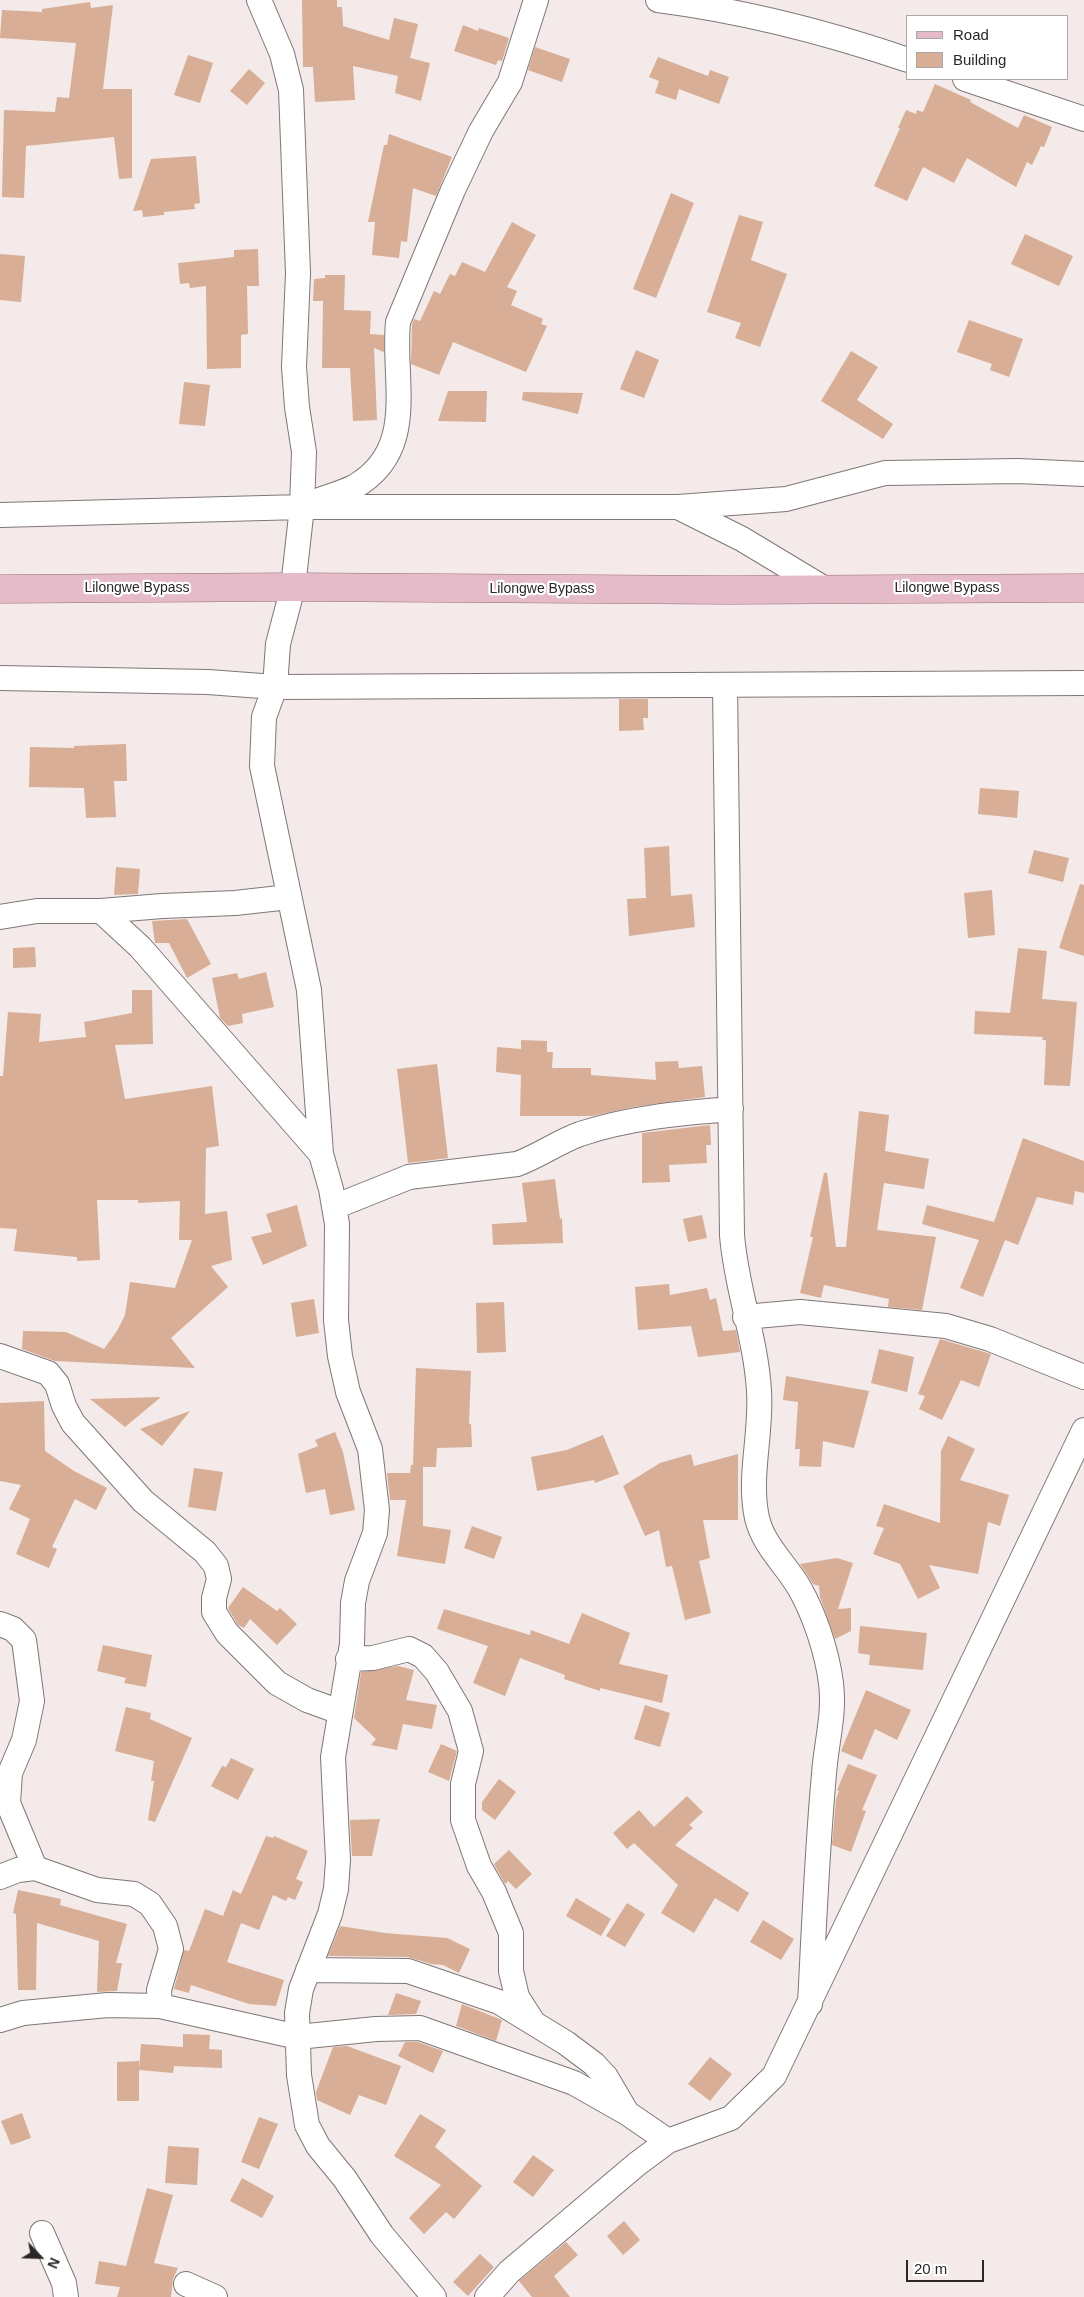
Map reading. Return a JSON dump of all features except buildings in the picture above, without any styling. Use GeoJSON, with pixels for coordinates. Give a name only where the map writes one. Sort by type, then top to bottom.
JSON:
{"type":"FeatureCollection","features":[{"type":"Feature","properties":{"kind":"main road","name":"Lilongwe Bypass"},"geometry":{"type":"LineString","coordinates":[[0,588],[1084,588]]}},
{"type":"Feature","properties":{"kind":"street"},"geometry":{"type":"LineString","coordinates":[[260,0],[282,54],[290,90],[298,273],[294,367],[297,407],[304,452],[302,507],[293,587],[278,644],[275,687],[264,717],[262,766],[309,990],[321,1154],[337,1224],[336,1320],[340,1356],[348,1392],[370,1448],[377,1510],[374,1534],[357,1581],[353,1603],[352,1644],[333,1757],[338,1860],[336,1889],[330,1914],[301,1989],[297,2013],[301,2098],[307,2125],[314,2139],[382,2235],[434,2297]]}},
{"type":"Feature","properties":{"kind":"street"},"geometry":{"type":"LineString","coordinates":[[302,507],[354,487],[380,466],[394,441],[399,418],[399,368],[396,342],[398,322],[453,190],[481,131],[510,82],[536,0]]}},
{"type":"Feature","properties":{"kind":"street"},"geometry":{"type":"LineString","coordinates":[[658,0],[728,11],[796,26],[906,59]]}},
{"type":"Feature","properties":{"kind":"street"},"geometry":{"type":"LineString","coordinates":[[968,80],[1084,119]]}},
{"type":"Feature","properties":{"kind":"street"},"geometry":{"type":"LineString","coordinates":[[0,515],[302,507],[678,507],[786,499],[885,473],[1018,471],[1084,474]]}},
{"type":"Feature","properties":{"kind":"street"},"geometry":{"type":"LineString","coordinates":[[678,507],[742,539],[825,589]]}},
{"type":"Feature","properties":{"kind":"street"},"geometry":{"type":"LineString","coordinates":[[0,678],[208,682],[275,687],[1084,683]]}},
{"type":"Feature","properties":{"kind":"street"},"geometry":{"type":"LineString","coordinates":[[725,686],[731,1109],[730,1176],[734,1266],[756,1363],[759,1391],[760,1416],[755,1499],[757,1518],[762,1534],[773,1553],[800,1589],[814,1622],[831,1683],[833,1719],[824,1771],[810,2004]]}},
{"type":"Feature","properties":{"kind":"street"},"geometry":{"type":"LineString","coordinates":[[0,917],[37,911],[101,911],[235,903],[289,897]]}},
{"type":"Feature","properties":{"kind":"street"},"geometry":{"type":"LineString","coordinates":[[101,911],[140,947],[321,1154]]}},
{"type":"Feature","properties":{"kind":"street"},"geometry":{"type":"LineString","coordinates":[[334,1207],[410,1178],[517,1164],[534,1158],[553,1146],[580,1134],[657,1116],[731,1109]]}},
{"type":"Feature","properties":{"kind":"street"},"geometry":{"type":"LineString","coordinates":[[745,1317],[800,1312],[946,1326],[990,1340],[1084,1377]]}},
{"type":"Feature","properties":{"kind":"street"},"geometry":{"type":"LineString","coordinates":[[0,1356],[48,1373],[58,1384],[64,1406],[73,1423],[143,1501],[205,1552],[216,1566],[219,1579],[214,1598],[214,1612],[227,1633],[277,1683],[307,1700],[340,1712]]}},
{"type":"Feature","properties":{"kind":"street"},"geometry":{"type":"LineString","coordinates":[[487,2297],[509,2272],[637,2164],[668,2141],[731,2118],[774,2076],[1084,1430]]}},
{"type":"Feature","properties":{"kind":"street"},"geometry":{"type":"LineString","coordinates":[[0,1624],[13,1629],[24,1640],[32,1701],[24,1740],[10,1773],[8,1803],[35,1868]]}},
{"type":"Feature","properties":{"kind":"street"},"geometry":{"type":"LineString","coordinates":[[348,1659],[373,1658],[409,1650],[423,1656],[437,1672],[460,1711],[471,1751],[463,1784],[463,1820],[479,1866],[494,1892],[511,1933],[512,1972],[516,1997],[533,2022]]}},
{"type":"Feature","properties":{"kind":"street"},"geometry":{"type":"LineString","coordinates":[[0,1877],[18,1870],[35,1868],[96,1890],[134,1894],[150,1904],[165,1926],[171,1949],[159,1990],[160,2006]]}},
{"type":"Feature","properties":{"kind":"street"},"geometry":{"type":"LineString","coordinates":[[308,1970],[408,1971],[499,2002],[566,2043],[594,2064],[606,2077],[627,2113]]}},
{"type":"Feature","properties":{"kind":"street"},"geometry":{"type":"LineString","coordinates":[[0,2020],[23,2013],[108,2005],[160,2006],[298,2037],[376,2029],[420,2028],[574,2083],[627,2113],[668,2141]]}},
{"type":"Feature","properties":{"kind":"street"},"geometry":{"type":"LineString","coordinates":[[42,2233],[64,2283],[66,2297]]}},
{"type":"Feature","properties":{"kind":"street"},"geometry":{"type":"LineString","coordinates":[[186,2284],[215,2297]]}}]}
